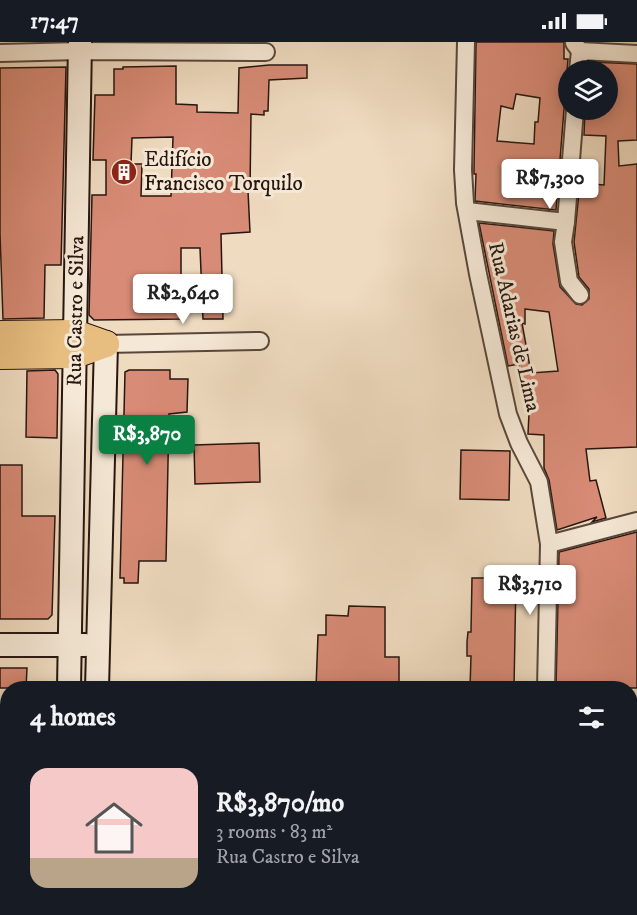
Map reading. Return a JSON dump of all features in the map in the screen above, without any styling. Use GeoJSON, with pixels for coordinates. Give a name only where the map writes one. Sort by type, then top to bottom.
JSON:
{"type":"FeatureCollection","features":[{"type":"Feature","properties":{"kind":"main road"},"geometry":{"type":"LineString","coordinates":[[0,334],[75,344],[106,344]]}},
{"type":"Feature","properties":{"kind":"main road"},"geometry":{"type":"LineString","coordinates":[[0,356],[75,344]]}},
{"type":"Feature","properties":{"kind":"street","name":"Rua Adarias de Lima"},"geometry":{"type":"LineString","coordinates":[[466,42],[463,170],[467,211],[508,414],[519,443],[539,482],[549,544],[546,681]]}},
{"type":"Feature","properties":{"kind":"street"},"geometry":{"type":"LineString","coordinates":[[577,46],[637,54]]}},
{"type":"Feature","properties":{"kind":"street"},"geometry":{"type":"LineString","coordinates":[[0,53],[80,47],[266,52]]}},
{"type":"Feature","properties":{"kind":"street","name":"Rua Castro e Silva"},"geometry":{"type":"LineString","coordinates":[[69,681],[80,47]]}},
{"type":"Feature","properties":{"kind":"street"},"geometry":{"type":"LineString","coordinates":[[574,120],[563,242],[568,281],[580,295]]}},
{"type":"Feature","properties":{"kind":"street"},"geometry":{"type":"LineString","coordinates":[[467,211],[566,222]]}},
{"type":"Feature","properties":{"kind":"street"},"geometry":{"type":"LineString","coordinates":[[106,344],[260,340]]}},
{"type":"Feature","properties":{"kind":"street","name":"Rua Castro e Silva"},"geometry":{"type":"LineString","coordinates":[[97,681],[106,344]]}},
{"type":"Feature","properties":{"kind":"street"},"geometry":{"type":"LineString","coordinates":[[549,544],[637,521]]}},
{"type":"Feature","properties":{"kind":"street"},"geometry":{"type":"LineString","coordinates":[[0,645],[98,645]]}},
{"type":"Feature","properties":{"kind":"building"},"geometry":{"type":"Polygon","coordinates":[[[476,42],[564,42],[564,59],[568,60],[558,60],[558,120],[563,120],[556,210],[475,201],[476,174],[474,174],[476,42]],[[516,94],[513,109],[501,106],[497,141],[534,144],[535,122],[538,122],[540,98],[516,94]]]}},
{"type":"Feature","properties":{"kind":"building"},"geometry":{"type":"Polygon","coordinates":[[[618,63],[637,64],[637,140],[618,141],[619,166],[637,164],[637,447],[586,449],[590,481],[596,480],[606,518],[592,522],[597,517],[557,530],[549,480],[544,468],[544,435],[528,434],[530,393],[521,392],[519,364],[508,366],[479,223],[554,231],[553,244],[560,287],[576,304],[582,305],[589,299],[589,289],[579,277],[574,242],[580,183],[604,185],[606,136],[584,135],[585,120],[618,120],[618,63]],[[525,309],[525,324],[522,323],[531,373],[558,371],[549,312],[525,309]]]}},
{"type":"Feature","properties":{"kind":"building"},"geometry":{"type":"Polygon","coordinates":[[[307,65],[307,78],[269,80],[268,111],[264,111],[264,115],[251,114],[250,191],[248,191],[250,232],[221,234],[223,319],[203,319],[200,248],[181,248],[181,319],[94,320],[89,315],[92,195],[106,195],[106,160],[93,160],[95,95],[114,95],[114,69],[176,66],[176,104],[197,105],[197,112],[238,113],[239,68],[307,65]],[[173,137],[132,138],[131,164],[142,164],[141,196],[171,196],[173,137]]]}},
{"type":"Feature","properties":{"kind":"building"},"geometry":{"type":"Polygon","coordinates":[[[66,67],[61,265],[45,265],[44,318],[3,319],[0,234],[0,68],[66,67]]]}},
{"type":"Feature","properties":{"kind":"building"},"geometry":{"type":"Polygon","coordinates":[[[55,370],[58,374],[57,438],[26,437],[27,371],[55,370]]]}},
{"type":"Feature","properties":{"kind":"building"},"geometry":{"type":"Polygon","coordinates":[[[129,370],[170,370],[170,379],[188,379],[187,412],[169,414],[166,561],[139,561],[138,583],[124,583],[124,578],[120,578],[125,372],[129,370]]]}},
{"type":"Feature","properties":{"kind":"building"},"geometry":{"type":"Polygon","coordinates":[[[259,443],[260,482],[195,484],[194,445],[259,443]]]}},
{"type":"Feature","properties":{"kind":"building"},"geometry":{"type":"Polygon","coordinates":[[[461,450],[510,451],[509,500],[460,499],[461,450]]]}},
{"type":"Feature","properties":{"kind":"building"},"geometry":{"type":"Polygon","coordinates":[[[0,465],[22,465],[22,516],[55,516],[52,615],[48,619],[0,619],[0,465]]]}},
{"type":"Feature","properties":{"kind":"building"},"geometry":{"type":"Polygon","coordinates":[[[637,532],[637,681],[556,681],[559,552],[637,532]]]}},
{"type":"Feature","properties":{"kind":"building"},"geometry":{"type":"Polygon","coordinates":[[[472,578],[516,578],[514,681],[470,681],[471,656],[467,656],[467,642],[468,632],[471,632],[472,578]]]}},
{"type":"Feature","properties":{"kind":"building"},"geometry":{"type":"Polygon","coordinates":[[[349,606],[385,607],[385,657],[399,657],[399,681],[316,681],[318,635],[326,635],[326,615],[348,616],[349,606]]]}},
{"type":"Feature","properties":{"kind":"building"},"geometry":{"type":"Polygon","coordinates":[[[0,668],[27,668],[26,681],[0,681],[0,668]]]}},
{"type":"Feature","properties":{"kind":"place","name":"Edifício Francisco Torquilo"},"geometry":{"type":"Point","coordinates":[124,172]}}]}
